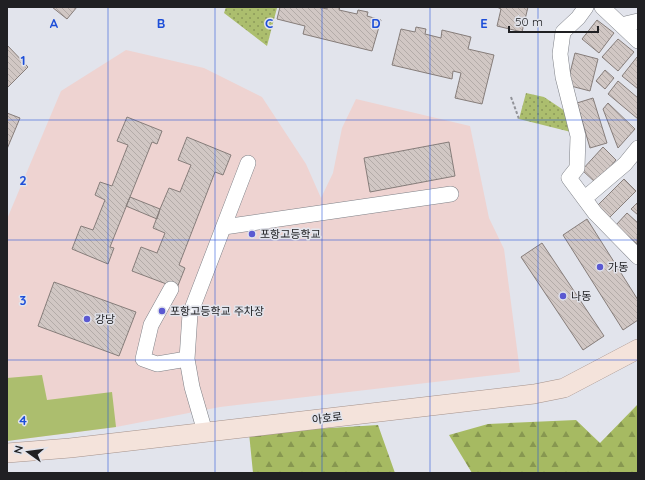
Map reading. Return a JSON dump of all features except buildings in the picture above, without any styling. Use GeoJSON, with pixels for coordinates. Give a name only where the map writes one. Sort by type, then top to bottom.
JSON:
{"type":"FeatureCollection","features":[{"type":"Feature","properties":{"kind":"main road","name":"아호로"},"geometry":{"type":"LineString","coordinates":[[7,452],[70,448],[534,394],[564,388],[638,349]]}},
{"type":"Feature","properties":{"kind":"lane"},"geometry":{"type":"LineString","coordinates":[[586,7],[578,18],[563,32],[560,54],[563,77],[578,136],[577,168],[569,178],[585,198],[594,213],[638,257]]}},
{"type":"Feature","properties":{"kind":"lane"},"geometry":{"type":"LineString","coordinates":[[602,7],[638,41]]}},
{"type":"Feature","properties":{"kind":"lane"},"geometry":{"type":"LineString","coordinates":[[621,25],[638,21]]}},
{"type":"Feature","properties":{"kind":"lane"},"geometry":{"type":"LineString","coordinates":[[585,198],[625,164],[638,148]]}},
{"type":"Feature","properties":{"kind":"lane"},"geometry":{"type":"LineString","coordinates":[[205,432],[192,387],[187,358],[190,314],[248,163]]}},
{"type":"Feature","properties":{"kind":"lane"},"geometry":{"type":"LineString","coordinates":[[224,227],[450,194]]}},
{"type":"Feature","properties":{"kind":"lane"},"geometry":{"type":"LineString","coordinates":[[171,289],[151,325],[142,359],[157,364],[187,358]]}},
{"type":"Feature","properties":{"kind":"path"},"geometry":{"type":"LineString","coordinates":[[511,97],[520,120]]}},
{"type":"Feature","properties":{"kind":"shaded area","name":"포항고등학교"},"geometry":{"type":"Polygon","coordinates":[[[126,50],[204,68],[262,97],[306,164],[321,198],[333,173],[342,128],[356,99],[470,126],[489,218],[504,249],[520,372],[220,407],[116,427],[7,441],[7,219],[61,91],[126,50]]]}},
{"type":"Feature","properties":{"kind":"green space"},"geometry":{"type":"Polygon","coordinates":[[[226,7],[277,8],[267,46],[224,13],[226,7]]]}},
{"type":"Feature","properties":{"kind":"green space"},"geometry":{"type":"Polygon","coordinates":[[[526,93],[544,97],[571,115],[571,132],[519,119],[526,93]]]}},
{"type":"Feature","properties":{"kind":"green space"},"geometry":{"type":"Polygon","coordinates":[[[42,375],[47,400],[112,392],[116,427],[7,441],[7,378],[42,375]]]}},
{"type":"Feature","properties":{"kind":"green space"},"geometry":{"type":"Polygon","coordinates":[[[638,404],[638,473],[472,473],[449,435],[488,424],[576,420],[600,443],[638,404]]]}},
{"type":"Feature","properties":{"kind":"green space"},"geometry":{"type":"Polygon","coordinates":[[[378,425],[395,473],[253,473],[249,433],[378,425]]]}},
{"type":"Feature","properties":{"kind":"place","name":"포항고등학교"},"geometry":{"type":"Point","coordinates":[252,234]}},
{"type":"Feature","properties":{"kind":"place","name":"가동"},"geometry":{"type":"Point","coordinates":[600,267]}},
{"type":"Feature","properties":{"kind":"place","name":"나동"},"geometry":{"type":"Point","coordinates":[563,296]}},
{"type":"Feature","properties":{"kind":"place","name":"포항고등학교 주차장"},"geometry":{"type":"Point","coordinates":[162,311]}},
{"type":"Feature","properties":{"kind":"place","name":"강당"},"geometry":{"type":"Point","coordinates":[87,319]}}]}
